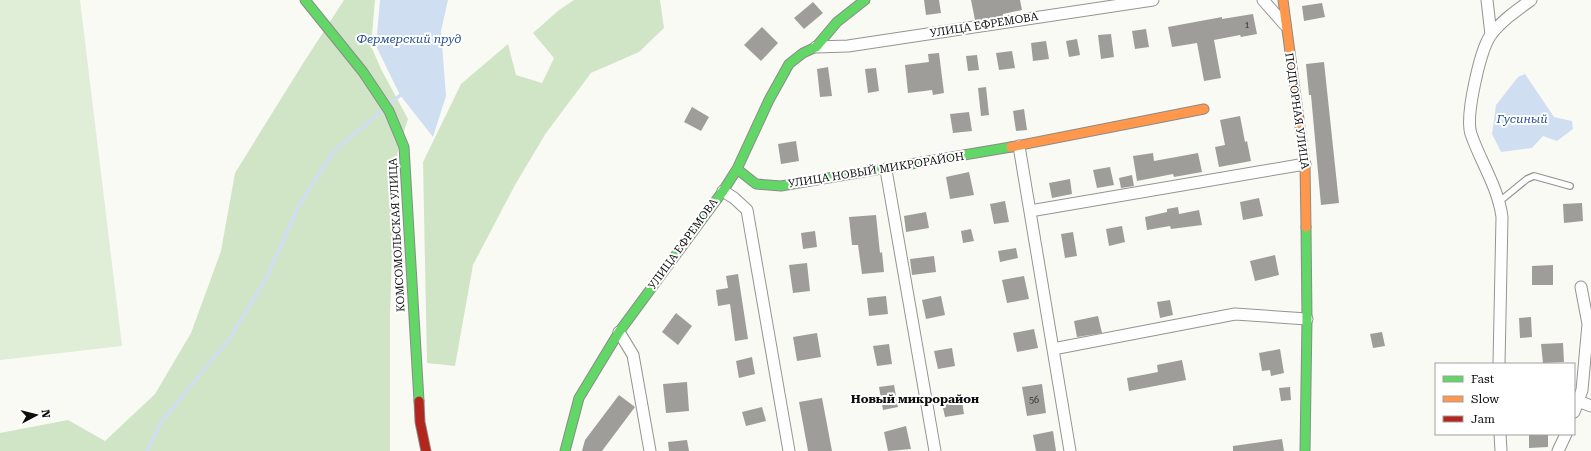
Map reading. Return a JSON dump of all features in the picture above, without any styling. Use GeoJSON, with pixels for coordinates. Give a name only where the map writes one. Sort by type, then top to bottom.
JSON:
{"type":"FeatureCollection","features":[{"type":"Feature","properties":{"kind":"street","name":"УЛИЦА ЕФРЕМОВА"},"geometry":{"type":"LineString","coordinates":[[816,47],[837,22],[865,0]]}},
{"type":"Feature","properties":{"kind":"street","name":"УЛИЦА ЕФРЕМОВА"},"geometry":{"type":"LineString","coordinates":[[565,451],[579,398],[619,332],[723,191],[789,64],[803,53],[816,47],[848,46],[1152,0]]}},
{"type":"Feature","properties":{"kind":"street"},"geometry":{"type":"LineString","coordinates":[[1263,0],[1285,25]]}},
{"type":"Feature","properties":{"kind":"street","name":"ПОДГОРНАЯ УЛИЦА"},"geometry":{"type":"LineString","coordinates":[[1283,0],[1285,25],[1305,164],[1307,319],[1305,451]]}},
{"type":"Feature","properties":{"kind":"street"},"geometry":{"type":"LineString","coordinates":[[1488,0],[1491,35]]}},
{"type":"Feature","properties":{"kind":"street"},"geometry":{"type":"LineString","coordinates":[[1499,363],[1502,217],[1500,201],[1471,133],[1469,123],[1470,107],[1485,45],[1491,35],[1518,9],[1531,0]]}},
{"type":"Feature","properties":{"kind":"street","name":"КОМСОМОЛЬСКАЯ УЛИЦА"},"geometry":{"type":"LineString","coordinates":[[308,2],[363,72],[389,111],[404,147],[420,422],[426,451]]}},
{"type":"Feature","properties":{"kind":"street","name":"УЛИЦА НОВЫЙ МИКРОРАЙОН"},"geometry":{"type":"LineString","coordinates":[[736,168],[756,184],[781,186],[886,170],[1019,146],[1204,109]]}},
{"type":"Feature","properties":{"kind":"street"},"geometry":{"type":"LineString","coordinates":[[1019,146],[1070,451]]}},
{"type":"Feature","properties":{"kind":"street"},"geometry":{"type":"LineString","coordinates":[[1030,211],[1305,164]]}},
{"type":"Feature","properties":{"kind":"street"},"geometry":{"type":"LineString","coordinates":[[886,170],[934,451]]}},
{"type":"Feature","properties":{"kind":"street"},"geometry":{"type":"LineString","coordinates":[[723,191],[734,198],[746,210],[789,451]]}},
{"type":"Feature","properties":{"kind":"street"},"geometry":{"type":"LineString","coordinates":[[1575,409],[1582,390],[1588,324],[1581,286]]}},
{"type":"Feature","properties":{"kind":"street"},"geometry":{"type":"LineString","coordinates":[[1053,349],[1235,314],[1307,319]]}},
{"type":"Feature","properties":{"kind":"street"},"geometry":{"type":"LineString","coordinates":[[619,332],[633,355],[650,451]]}},
{"type":"Feature","properties":{"kind":"street"},"geometry":{"type":"LineString","coordinates":[[1578,401],[1591,406]]}},
{"type":"Feature","properties":{"kind":"street"},"geometry":{"type":"LineString","coordinates":[[1500,435],[1502,451]]}},
{"type":"Feature","properties":{"kind":"street"},"geometry":{"type":"LineString","coordinates":[[1558,451],[1566,435]]}},
{"type":"Feature","properties":{"kind":"lane"},"geometry":{"type":"LineString","coordinates":[[1500,201],[1527,179],[1534,176],[1570,186]]}},
{"type":"Feature","properties":{"kind":"green space"},"geometry":{"type":"Polygon","coordinates":[[[0,0],[80,0],[122,346],[0,360],[0,0]]]}},
{"type":"Feature","properties":{"kind":"green space"},"geometry":{"type":"Polygon","coordinates":[[[344,0],[375,0],[371,46],[381,69],[408,119],[397,154],[393,218],[390,315],[390,451],[0,451],[0,433],[68,420],[105,441],[155,394],[191,333],[221,251],[235,173],[344,0]]]}},
{"type":"Feature","properties":{"kind":"green space"},"geometry":{"type":"Polygon","coordinates":[[[574,0],[660,0],[664,28],[639,52],[591,73],[546,133],[515,185],[473,265],[455,366],[427,363],[423,162],[461,84],[508,44],[516,75],[542,83],[554,58],[533,33],[559,10],[574,0]]]}},
{"type":"Feature","properties":{"kind":"water","name":"Фермерский пруд"},"geometry":{"type":"Polygon","coordinates":[[[380,0],[448,0],[441,31],[446,96],[433,137],[400,95],[376,46],[380,0]]]}},
{"type":"Feature","properties":{"kind":"water","name":"Гусиный"},"geometry":{"type":"Polygon","coordinates":[[[1525,74],[1554,117],[1572,121],[1573,129],[1557,141],[1543,136],[1532,148],[1501,152],[1492,134],[1496,105],[1518,77],[1525,74]]]}},
{"type":"Feature","properties":{"kind":"building"},"geometry":{"type":"Polygon","coordinates":[[[924,0],[939,0],[941,13],[926,15],[924,0]]]}},
{"type":"Feature","properties":{"kind":"building"},"geometry":{"type":"Polygon","coordinates":[[[971,0],[1020,0],[1022,10],[1003,14],[1003,16],[975,20],[971,0]]]}},
{"type":"Feature","properties":{"kind":"building"},"geometry":{"type":"Polygon","coordinates":[[[813,2],[823,13],[804,29],[794,18],[813,2]]]}},
{"type":"Feature","properties":{"kind":"building"},"geometry":{"type":"Polygon","coordinates":[[[1322,3],[1325,17],[1304,21],[1302,6],[1322,3]]]}},
{"type":"Feature","properties":{"kind":"building"},"geometry":{"type":"Polygon","coordinates":[[[1253,14],[1257,34],[1241,37],[1240,35],[1214,40],[1221,78],[1204,81],[1197,43],[1172,47],[1168,27],[1222,17],[1222,19],[1253,14]]]}},
{"type":"Feature","properties":{"kind":"building"},"geometry":{"type":"Polygon","coordinates":[[[762,27],[778,43],[761,61],[744,45],[762,27]]]}},
{"type":"Feature","properties":{"kind":"building"},"geometry":{"type":"Polygon","coordinates":[[[1146,29],[1149,47],[1135,49],[1132,31],[1146,29]]]}},
{"type":"Feature","properties":{"kind":"building"},"geometry":{"type":"Polygon","coordinates":[[[1111,34],[1114,57],[1101,59],[1098,35],[1111,34]]]}},
{"type":"Feature","properties":{"kind":"building"},"geometry":{"type":"Polygon","coordinates":[[[1077,39],[1080,55],[1069,57],[1066,41],[1077,39]]]}},
{"type":"Feature","properties":{"kind":"building"},"geometry":{"type":"Polygon","coordinates":[[[1046,41],[1049,59],[1033,61],[1031,43],[1046,41]]]}},
{"type":"Feature","properties":{"kind":"building"},"geometry":{"type":"Polygon","coordinates":[[[1012,51],[1015,68],[999,70],[996,53],[1012,51]]]}},
{"type":"Feature","properties":{"kind":"building"},"geometry":{"type":"Polygon","coordinates":[[[939,53],[944,93],[933,95],[932,90],[908,93],[905,65],[929,62],[928,54],[939,53]]]}},
{"type":"Feature","properties":{"kind":"building"},"geometry":{"type":"Polygon","coordinates":[[[977,55],[979,70],[968,71],[966,56],[977,55]]]}},
{"type":"Feature","properties":{"kind":"building"},"geometry":{"type":"Polygon","coordinates":[[[1324,62],[1339,203],[1321,205],[1311,95],[1309,95],[1306,64],[1324,62]]]}},
{"type":"Feature","properties":{"kind":"building"},"geometry":{"type":"Polygon","coordinates":[[[828,67],[832,96],[820,97],[817,69],[828,67]]]}},
{"type":"Feature","properties":{"kind":"building"},"geometry":{"type":"Polygon","coordinates":[[[876,68],[879,91],[868,93],[865,69],[876,68]]]}},
{"type":"Feature","properties":{"kind":"building"},"geometry":{"type":"Polygon","coordinates":[[[986,87],[989,115],[981,116],[978,88],[986,87]]]}},
{"type":"Feature","properties":{"kind":"building"},"geometry":{"type":"Polygon","coordinates":[[[692,107],[709,117],[701,131],[684,122],[692,107]]]}},
{"type":"Feature","properties":{"kind":"building"},"geometry":{"type":"Polygon","coordinates":[[[1024,109],[1027,130],[1016,131],[1013,111],[1024,109]]]}},
{"type":"Feature","properties":{"kind":"building"},"geometry":{"type":"Polygon","coordinates":[[[969,112],[972,131],[953,133],[950,114],[969,112]]]}},
{"type":"Feature","properties":{"kind":"building"},"geometry":{"type":"Polygon","coordinates":[[[1240,116],[1245,142],[1247,141],[1251,161],[1219,167],[1215,147],[1225,145],[1220,120],[1240,116]]]}},
{"type":"Feature","properties":{"kind":"building"},"geometry":{"type":"Polygon","coordinates":[[[796,141],[799,161],[781,164],[778,144],[796,141]]]}},
{"type":"Feature","properties":{"kind":"building"},"geometry":{"type":"Polygon","coordinates":[[[1153,153],[1154,161],[1198,153],[1202,172],[1174,177],[1173,174],[1137,181],[1133,156],[1153,153]]]}},
{"type":"Feature","properties":{"kind":"building"},"geometry":{"type":"Polygon","coordinates":[[[1110,167],[1114,185],[1097,188],[1093,170],[1110,167]]]}},
{"type":"Feature","properties":{"kind":"building"},"geometry":{"type":"Polygon","coordinates":[[[969,172],[974,195],[950,199],[946,177],[969,172]]]}},
{"type":"Feature","properties":{"kind":"building"},"geometry":{"type":"Polygon","coordinates":[[[1132,175],[1134,186],[1121,188],[1119,178],[1132,175]]]}},
{"type":"Feature","properties":{"kind":"building"},"geometry":{"type":"Polygon","coordinates":[[[1070,179],[1072,194],[1052,198],[1049,183],[1070,179]]]}},
{"type":"Feature","properties":{"kind":"building"},"geometry":{"type":"Polygon","coordinates":[[[1259,198],[1263,216],[1243,220],[1240,202],[1259,198]]]}},
{"type":"Feature","properties":{"kind":"building"},"geometry":{"type":"Polygon","coordinates":[[[1005,201],[1009,222],[994,224],[990,204],[1005,201]]]}},
{"type":"Feature","properties":{"kind":"building"},"geometry":{"type":"Polygon","coordinates":[[[1582,203],[1583,221],[1564,223],[1563,204],[1582,203]]]}},
{"type":"Feature","properties":{"kind":"building"},"geometry":{"type":"Polygon","coordinates":[[[1178,207],[1179,214],[1199,210],[1202,225],[1171,229],[1170,226],[1147,230],[1145,217],[1167,212],[1167,209],[1178,207]]]}},
{"type":"Feature","properties":{"kind":"building"},"geometry":{"type":"Polygon","coordinates":[[[926,212],[929,228],[906,232],[904,216],[926,212]]]}},
{"type":"Feature","properties":{"kind":"building"},"geometry":{"type":"Polygon","coordinates":[[[876,215],[880,253],[882,252],[884,272],[862,274],[858,245],[852,245],[849,217],[876,215]]]}},
{"type":"Feature","properties":{"kind":"building"},"geometry":{"type":"Polygon","coordinates":[[[1122,226],[1125,242],[1109,246],[1106,229],[1122,226]]]}},
{"type":"Feature","properties":{"kind":"building"},"geometry":{"type":"Polygon","coordinates":[[[971,229],[974,241],[963,243],[961,231],[971,229]]]}},
{"type":"Feature","properties":{"kind":"building"},"geometry":{"type":"Polygon","coordinates":[[[815,231],[817,247],[803,249],[801,233],[815,231]]]}},
{"type":"Feature","properties":{"kind":"building"},"geometry":{"type":"Polygon","coordinates":[[[1073,232],[1077,256],[1065,258],[1061,234],[1073,232]]]}},
{"type":"Feature","properties":{"kind":"building"},"geometry":{"type":"Polygon","coordinates":[[[1016,248],[1018,258],[1000,262],[998,251],[1016,248]]]}},
{"type":"Feature","properties":{"kind":"building"},"geometry":{"type":"Polygon","coordinates":[[[1275,255],[1279,275],[1255,281],[1250,261],[1275,255]]]}},
{"type":"Feature","properties":{"kind":"building"},"geometry":{"type":"Polygon","coordinates":[[[934,256],[936,272],[912,275],[910,259],[934,256]]]}},
{"type":"Feature","properties":{"kind":"building"},"geometry":{"type":"Polygon","coordinates":[[[807,263],[810,291],[793,293],[789,265],[807,263]]]}},
{"type":"Feature","properties":{"kind":"building"},"geometry":{"type":"Polygon","coordinates":[[[1553,265],[1553,285],[1532,285],[1532,266],[1553,265]]]}},
{"type":"Feature","properties":{"kind":"building"},"geometry":{"type":"Polygon","coordinates":[[[738,274],[748,339],[735,341],[730,304],[718,306],[716,290],[728,288],[726,276],[738,274]]]}},
{"type":"Feature","properties":{"kind":"building"},"geometry":{"type":"Polygon","coordinates":[[[1024,276],[1029,299],[1007,303],[1002,280],[1024,276]]]}},
{"type":"Feature","properties":{"kind":"building"},"geometry":{"type":"Polygon","coordinates":[[[886,296],[888,314],[869,316],[867,298],[886,296]]]}},
{"type":"Feature","properties":{"kind":"building"},"geometry":{"type":"Polygon","coordinates":[[[941,296],[945,315],[926,319],[922,300],[941,296]]]}},
{"type":"Feature","properties":{"kind":"building"},"geometry":{"type":"Polygon","coordinates":[[[1170,300],[1173,315],[1160,318],[1157,302],[1170,300]]]}},
{"type":"Feature","properties":{"kind":"building"},"geometry":{"type":"Polygon","coordinates":[[[676,313],[692,326],[678,345],[662,332],[676,313]]]}},
{"type":"Feature","properties":{"kind":"building"},"geometry":{"type":"Polygon","coordinates":[[[1098,316],[1102,333],[1077,337],[1074,321],[1098,316]]]}},
{"type":"Feature","properties":{"kind":"building"},"geometry":{"type":"Polygon","coordinates":[[[1531,317],[1532,337],[1520,338],[1519,318],[1531,317]]]}},
{"type":"Feature","properties":{"kind":"building"},"geometry":{"type":"Polygon","coordinates":[[[1034,329],[1038,348],[1017,352],[1013,333],[1034,329]]]}},
{"type":"Feature","properties":{"kind":"building"},"geometry":{"type":"Polygon","coordinates":[[[1382,332],[1385,346],[1373,348],[1370,334],[1382,332]]]}},
{"type":"Feature","properties":{"kind":"building"},"geometry":{"type":"Polygon","coordinates":[[[817,333],[821,357],[797,361],[793,337],[817,333]]]}},
{"type":"Feature","properties":{"kind":"building"},"geometry":{"type":"Polygon","coordinates":[[[1563,343],[1564,362],[1543,363],[1541,344],[1563,343]]]}},
{"type":"Feature","properties":{"kind":"building"},"geometry":{"type":"Polygon","coordinates":[[[889,344],[892,364],[877,366],[873,346],[889,344]]]}},
{"type":"Feature","properties":{"kind":"building"},"geometry":{"type":"Polygon","coordinates":[[[952,348],[955,366],[938,369],[934,351],[952,348]]]}},
{"type":"Feature","properties":{"kind":"building"},"geometry":{"type":"Polygon","coordinates":[[[1280,349],[1284,373],[1271,376],[1270,370],[1262,371],[1259,353],[1280,349]]]}},
{"type":"Feature","properties":{"kind":"building"},"geometry":{"type":"Polygon","coordinates":[[[752,357],[755,374],[739,378],[736,361],[752,357]]]}},
{"type":"Feature","properties":{"kind":"building"},"geometry":{"type":"Polygon","coordinates":[[[1182,360],[1186,380],[1129,391],[1127,378],[1158,372],[1157,365],[1182,360]]]}},
{"type":"Feature","properties":{"kind":"building"},"geometry":{"type":"Polygon","coordinates":[[[687,382],[689,411],[666,413],[663,384],[687,382]]]}},
{"type":"Feature","properties":{"kind":"building"},"geometry":{"type":"Polygon","coordinates":[[[1042,384],[1046,413],[1027,416],[1022,387],[1042,384]]]}},
{"type":"Feature","properties":{"kind":"building"},"geometry":{"type":"Polygon","coordinates":[[[894,385],[898,407],[883,410],[879,387],[894,385]]]}},
{"type":"Feature","properties":{"kind":"building"},"geometry":{"type":"Polygon","coordinates":[[[1290,387],[1291,400],[1281,401],[1279,388],[1290,387]]]}},
{"type":"Feature","properties":{"kind":"building"},"geometry":{"type":"Polygon","coordinates":[[[619,395],[635,407],[602,451],[582,451],[585,440],[619,395]]]}},
{"type":"Feature","properties":{"kind":"building"},"geometry":{"type":"Polygon","coordinates":[[[961,395],[964,414],[945,417],[941,399],[961,395]]]}},
{"type":"Feature","properties":{"kind":"building"},"geometry":{"type":"Polygon","coordinates":[[[822,398],[832,451],[808,451],[799,402],[822,398]]]}},
{"type":"Feature","properties":{"kind":"building"},"geometry":{"type":"Polygon","coordinates":[[[762,407],[766,421],[746,426],[742,412],[762,407]]]}},
{"type":"Feature","properties":{"kind":"building"},"geometry":{"type":"Polygon","coordinates":[[[906,426],[911,449],[888,451],[884,432],[906,426]]]}},
{"type":"Feature","properties":{"kind":"building"},"geometry":{"type":"Polygon","coordinates":[[[1053,431],[1056,451],[1036,451],[1033,435],[1053,431]]]}},
{"type":"Feature","properties":{"kind":"building"},"geometry":{"type":"Polygon","coordinates":[[[1529,435],[1548,435],[1548,447],[1529,448],[1529,435]]]}},
{"type":"Feature","properties":{"kind":"building"},"geometry":{"type":"Polygon","coordinates":[[[1282,439],[1284,451],[1233,451],[1233,446],[1282,439]]]}},
{"type":"Feature","properties":{"kind":"building"},"geometry":{"type":"Polygon","coordinates":[[[687,440],[689,451],[669,451],[668,442],[687,440]]]}},
{"type":"Feature","properties":{"kind":"waterway"},"geometry":{"type":"LineString","coordinates":[[388,105],[404,92]]}},
{"type":"Feature","properties":{"kind":"waterway"},"geometry":{"type":"LineString","coordinates":[[147,451],[161,422],[230,338],[267,277],[298,207],[333,152],[384,109]]}},
{"type":"Feature","properties":{"kind":"traffic: fast"},"geometry":{"type":"LineString","coordinates":[[305,0],[363,72],[389,111],[404,147],[419,401]]}},
{"type":"Feature","properties":{"kind":"traffic: fast"},"geometry":{"type":"LineString","coordinates":[[565,451],[579,398],[619,332],[723,191],[737,169],[769,100],[789,64],[803,53],[816,47],[837,22],[865,0]]}},
{"type":"Feature","properties":{"kind":"traffic: fast"},"geometry":{"type":"LineString","coordinates":[[737,169],[756,184],[781,186],[1011,147]]}},
{"type":"Feature","properties":{"kind":"traffic: fast"},"geometry":{"type":"LineString","coordinates":[[1305,451],[1307,319],[1306,227]]}},
{"type":"Feature","properties":{"kind":"traffic: slow"},"geometry":{"type":"LineString","coordinates":[[1283,0],[1305,164],[1306,227]]}},
{"type":"Feature","properties":{"kind":"traffic: slow"},"geometry":{"type":"LineString","coordinates":[[1011,147],[1204,109]]}},
{"type":"Feature","properties":{"kind":"traffic: jam"},"geometry":{"type":"LineString","coordinates":[[419,401],[420,422],[426,451]]}},
{"type":"Feature","properties":{"kind":"district","name":"Новый микрорайон"},"geometry":{"type":"Point","coordinates":[915,399]}}]}
